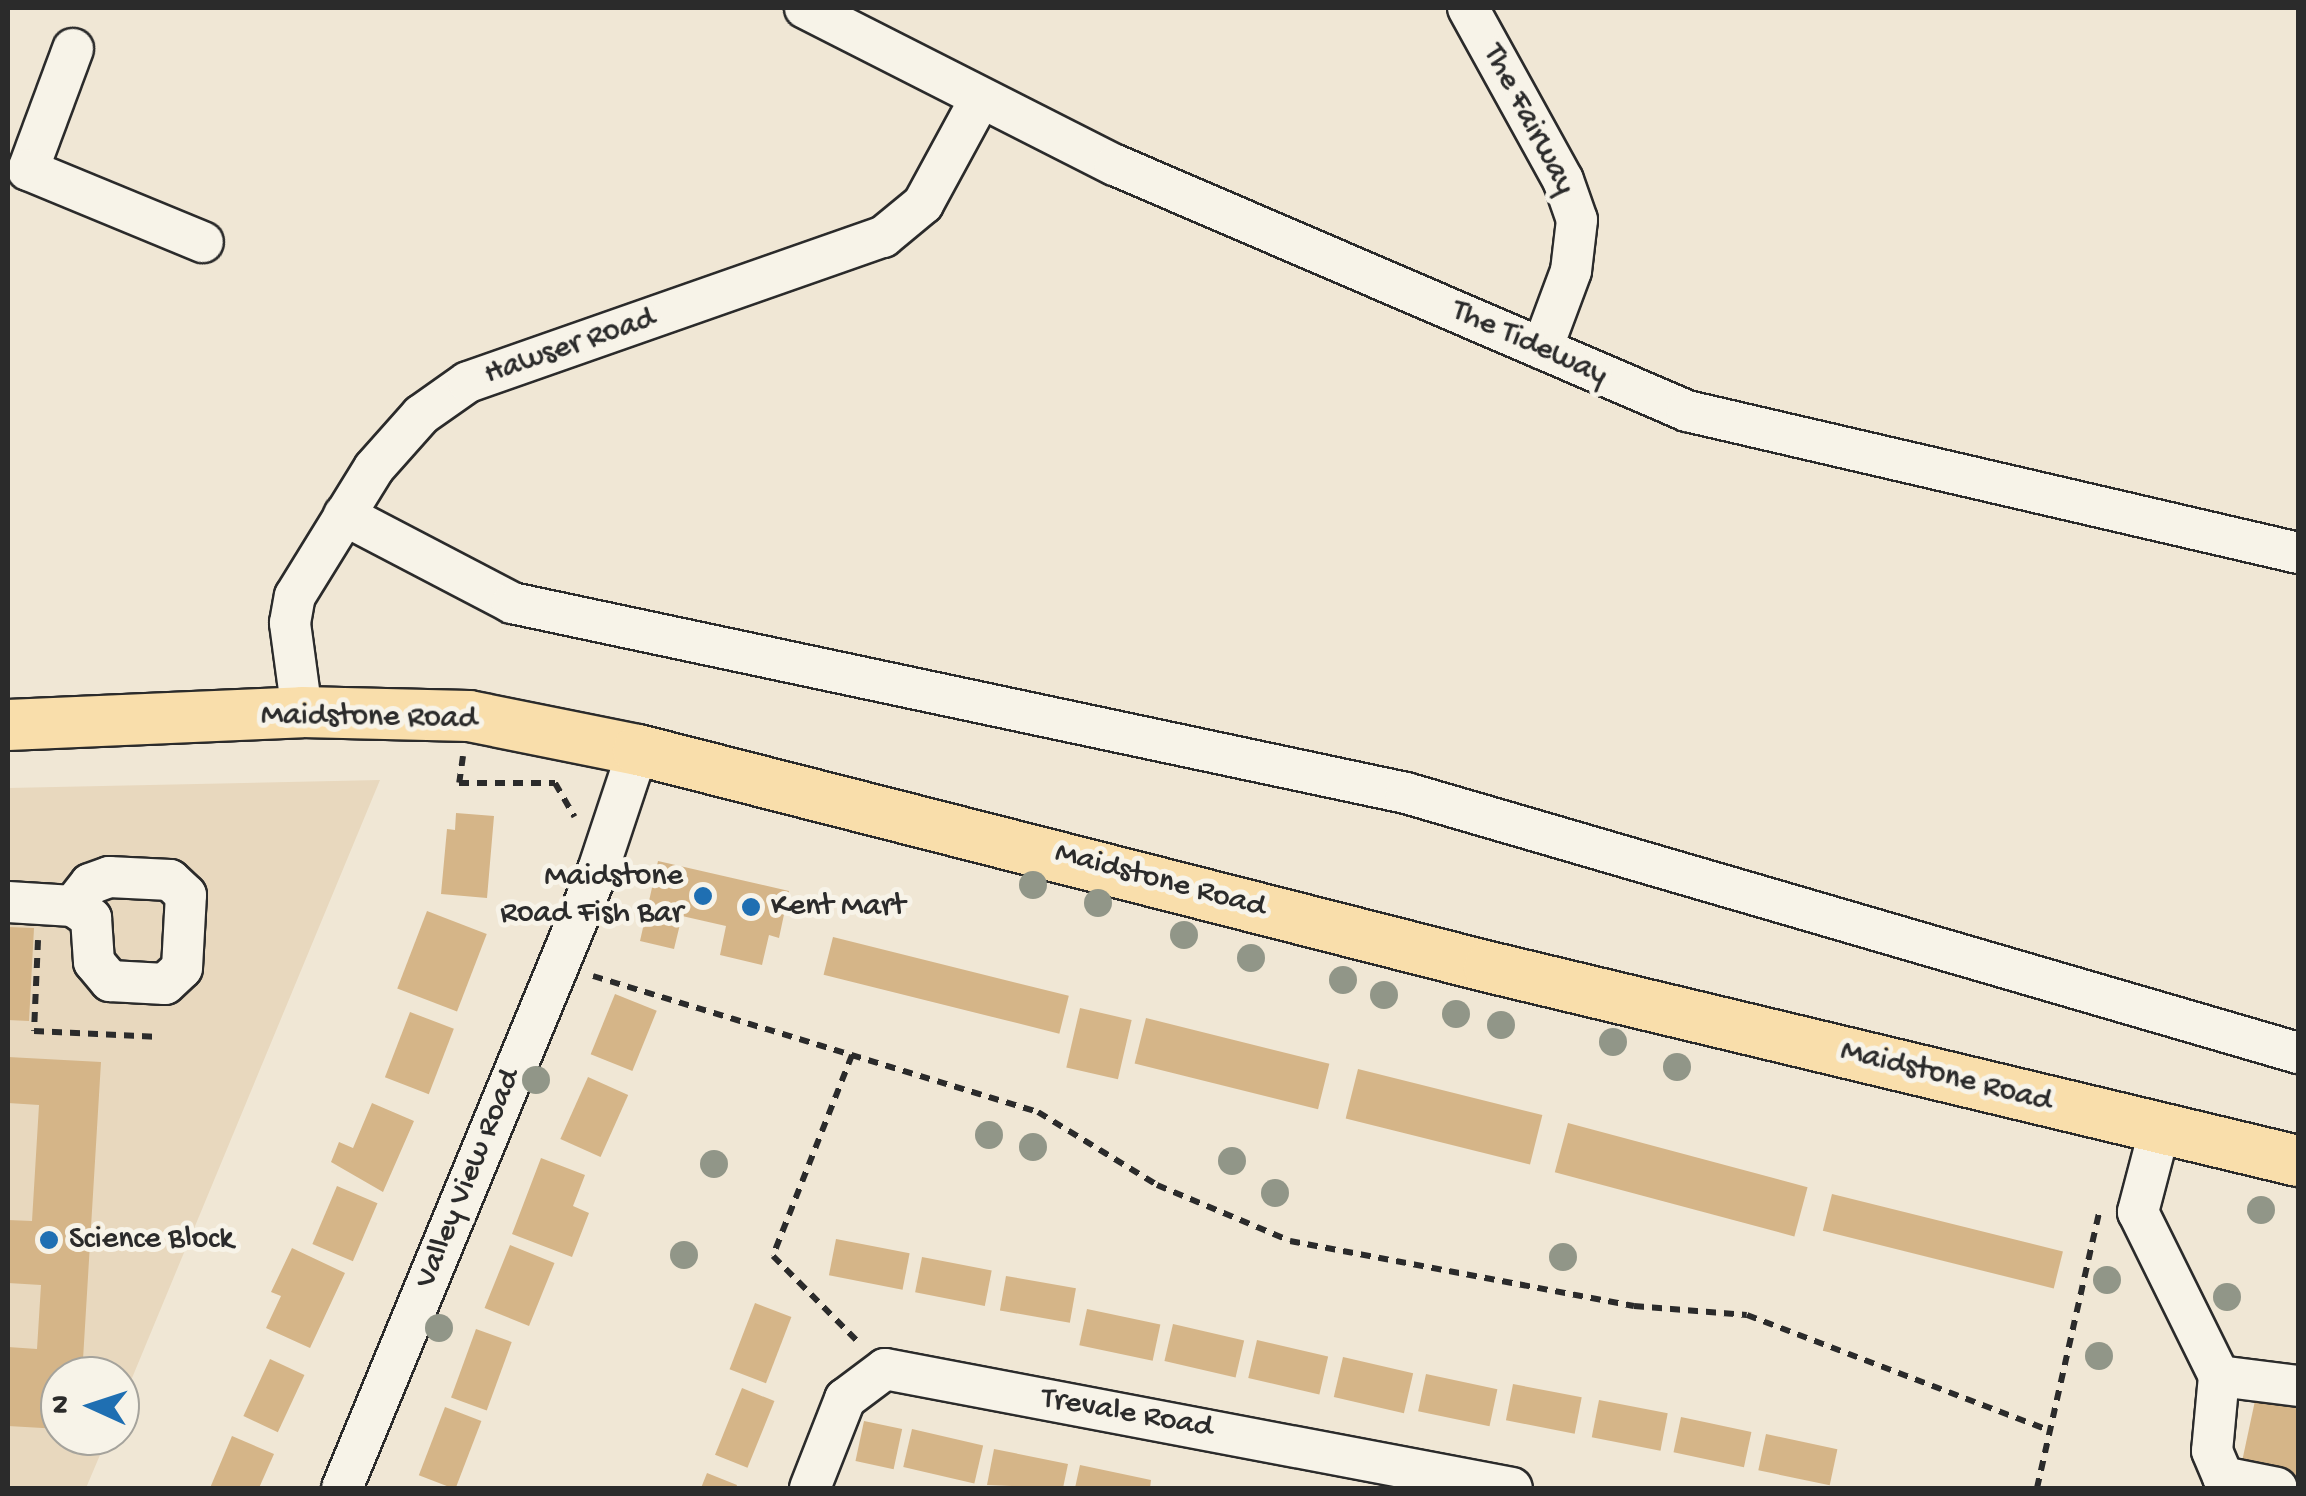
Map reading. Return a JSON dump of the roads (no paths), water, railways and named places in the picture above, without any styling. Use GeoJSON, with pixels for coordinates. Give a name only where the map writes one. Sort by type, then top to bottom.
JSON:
{"type":"FeatureCollection","features":[{"type":"Feature","properties":{"kind":"main road","name":"Maidstone Road"},"geometry":{"type":"LineString","coordinates":[[8,725],[302,712],[469,716],[638,750],[1418,949],[2298,1161]]}},
{"type":"Feature","properties":{"kind":"street","name":"The Tideway"},"geometry":{"type":"LineString","coordinates":[[805,8],[1115,165],[1688,411],[1750,429],[2298,553]]}},
{"type":"Feature","properties":{"kind":"street","name":"The Fairway"},"geometry":{"type":"LineString","coordinates":[[1468,8],[1563,180],[1578,220],[1571,271],[1542,350]]}},
{"type":"Feature","properties":{"kind":"street"},"geometry":{"type":"LineString","coordinates":[[73,49],[18,177],[202,242]]}},
{"type":"Feature","properties":{"kind":"street","name":"Hawser Road"},"geometry":{"type":"LineString","coordinates":[[302,712],[290,623],[295,596],[374,468],[421,415],[468,382],[883,238],[923,204],[980,98]]}},
{"type":"Feature","properties":{"kind":"street"},"geometry":{"type":"LineString","coordinates":[[344,515],[512,602],[1406,792],[2298,1052]]}},
{"type":"Feature","properties":{"kind":"street","name":"Valley View Road"},"geometry":{"type":"LineString","coordinates":[[342,1488],[598,870],[638,750]]}},
{"type":"Feature","properties":{"kind":"street"},"geometry":{"type":"LineString","coordinates":[[22,914],[74,906]]}},
{"type":"Feature","properties":{"kind":"street"},"geometry":{"type":"LineString","coordinates":[[2160,1128],[2138,1212],[2218,1376],[2212,1451],[2223,1478],[2276,1488]]}},
{"type":"Feature","properties":{"kind":"street","name":"Trevale Road"},"geometry":{"type":"LineString","coordinates":[[810,1488],[845,1399],[885,1369],[1512,1488]]}},
{"type":"Feature","properties":{"kind":"street"},"geometry":{"type":"LineString","coordinates":[[2218,1376],[2298,1386]]}},
{"type":"Feature","properties":{"kind":"place","name":"Maidstone Road Fish Bar"},"geometry":{"type":"Point","coordinates":[703,896]}},
{"type":"Feature","properties":{"kind":"place","name":"Kent Mart"},"geometry":{"type":"Point","coordinates":[751,907]}},
{"type":"Feature","properties":{"kind":"place","name":"Science Block"},"geometry":{"type":"Point","coordinates":[49,1240]}}]}
